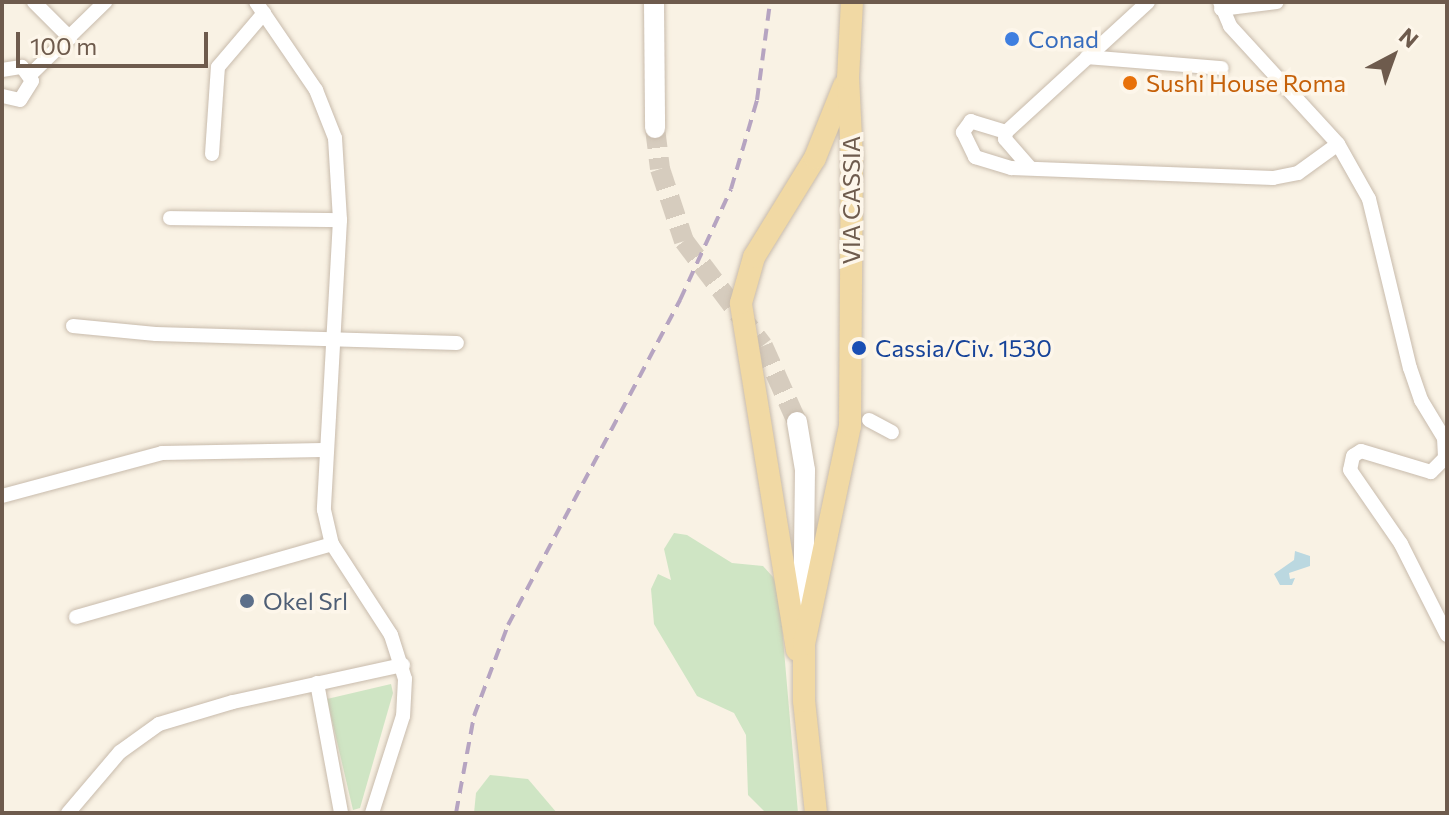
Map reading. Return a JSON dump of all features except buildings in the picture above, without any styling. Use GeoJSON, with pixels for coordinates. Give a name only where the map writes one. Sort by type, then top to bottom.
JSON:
{"type":"FeatureCollection","features":[{"type":"Feature","properties":{"kind":"main road"},"geometry":{"type":"LineString","coordinates":[[654,2],[655,128]]}},
{"type":"Feature","properties":{"kind":"main road","name":"VIA CASSIA"},"geometry":{"type":"LineString","coordinates":[[804,644],[850,426],[852,159],[848,78],[852,2]]}},
{"type":"Feature","properties":{"kind":"main road"},"geometry":{"type":"LineString","coordinates":[[816,813],[804,701],[741,303],[754,257],[810,168],[848,78]]}},
{"type":"Feature","properties":{"kind":"main road"},"geometry":{"type":"LineString","coordinates":[[797,422],[805,470],[804,701]]}},
{"type":"Feature","properties":{"kind":"street"},"geometry":{"type":"LineString","coordinates":[[34,2],[70,38]]}},
{"type":"Feature","properties":{"kind":"street"},"geometry":{"type":"LineString","coordinates":[[30,75],[105,2]]}},
{"type":"Feature","properties":{"kind":"street"},"geometry":{"type":"LineString","coordinates":[[1029,167],[1005,139],[1006,132],[1148,2]]}},
{"type":"Feature","properties":{"kind":"street"},"geometry":{"type":"LineString","coordinates":[[1277,2],[1221,6],[1235,32],[1338,144],[1369,199],[1410,368],[1421,400],[1444,438],[1445,458],[1431,472],[1361,451],[1353,456],[1350,470],[1401,544],[1447,635]]}},
{"type":"Feature","properties":{"kind":"street"},"geometry":{"type":"LineString","coordinates":[[212,154],[218,67],[260,8],[331,122],[340,220],[323,450],[324,510],[332,544],[384,623],[403,665],[403,716],[372,813]]}},
{"type":"Feature","properties":{"kind":"street"},"geometry":{"type":"LineString","coordinates":[[1087,57],[1222,68]]}},
{"type":"Feature","properties":{"kind":"street"},"geometry":{"type":"LineString","coordinates":[[2,70],[17,65],[30,75],[32,87],[25,97],[2,97]]}},
{"type":"Feature","properties":{"kind":"street"},"geometry":{"type":"LineString","coordinates":[[1006,132],[971,121],[963,132],[975,157],[1011,168],[1273,178],[1298,173],[1338,144]]}},
{"type":"Feature","properties":{"kind":"street"},"geometry":{"type":"LineString","coordinates":[[170,218],[340,220]]}},
{"type":"Feature","properties":{"kind":"street"},"geometry":{"type":"LineString","coordinates":[[73,326],[156,334],[457,343]]}},
{"type":"Feature","properties":{"kind":"street"},"geometry":{"type":"LineString","coordinates":[[869,420],[892,432]]}},
{"type":"Feature","properties":{"kind":"street"},"geometry":{"type":"LineString","coordinates":[[2,496],[162,453],[323,450]]}},
{"type":"Feature","properties":{"kind":"street"},"geometry":{"type":"LineString","coordinates":[[76,617],[332,544]]}},
{"type":"Feature","properties":{"kind":"street"},"geometry":{"type":"LineString","coordinates":[[68,813],[145,731],[191,713],[403,665]]}},
{"type":"Feature","properties":{"kind":"street"},"geometry":{"type":"LineString","coordinates":[[317,683],[341,813]]}},
{"type":"Feature","properties":{"kind":"green space"},"geometry":{"type":"Polygon","coordinates":[[[674,533],[687,535],[732,563],[763,566],[773,577],[779,592],[798,813],[766,813],[748,795],[746,735],[734,713],[697,696],[654,624],[651,589],[658,574],[671,580],[664,549],[674,533]]]}},
{"type":"Feature","properties":{"kind":"green space"},"geometry":{"type":"Polygon","coordinates":[[[391,684],[393,693],[360,808],[353,810],[327,699],[391,684]]]}},
{"type":"Feature","properties":{"kind":"green space"},"geometry":{"type":"Polygon","coordinates":[[[490,775],[528,779],[557,813],[474,813],[476,793],[490,775]]]}},
{"type":"Feature","properties":{"kind":"water"},"geometry":{"type":"Polygon","coordinates":[[[1295,551],[1310,556],[1310,566],[1289,573],[1290,579],[1295,578],[1292,585],[1280,585],[1274,574],[1294,560],[1295,551]]]}},
{"type":"Feature","properties":{"kind":"tunnel"},"geometry":{"type":"LineString","coordinates":[[655,128],[660,169],[684,241],[763,346],[797,422]]}},
{"type":"Feature","properties":{"kind":"railway"},"geometry":{"type":"LineString","coordinates":[[456,813],[474,716],[508,625],[680,300],[731,189],[757,100],[770,2]]}},
{"type":"Feature","properties":{"kind":"place","name":"Conad"},"geometry":{"type":"Point","coordinates":[1012,39]}},
{"type":"Feature","properties":{"kind":"place","name":"Sushi House Roma"},"geometry":{"type":"Point","coordinates":[1130,83]}},
{"type":"Feature","properties":{"kind":"place","name":"Cassia/Civ. 1530"},"geometry":{"type":"Point","coordinates":[859,348]}},
{"type":"Feature","properties":{"kind":"place","name":"Okel Srl"},"geometry":{"type":"Point","coordinates":[247,601]}}]}
